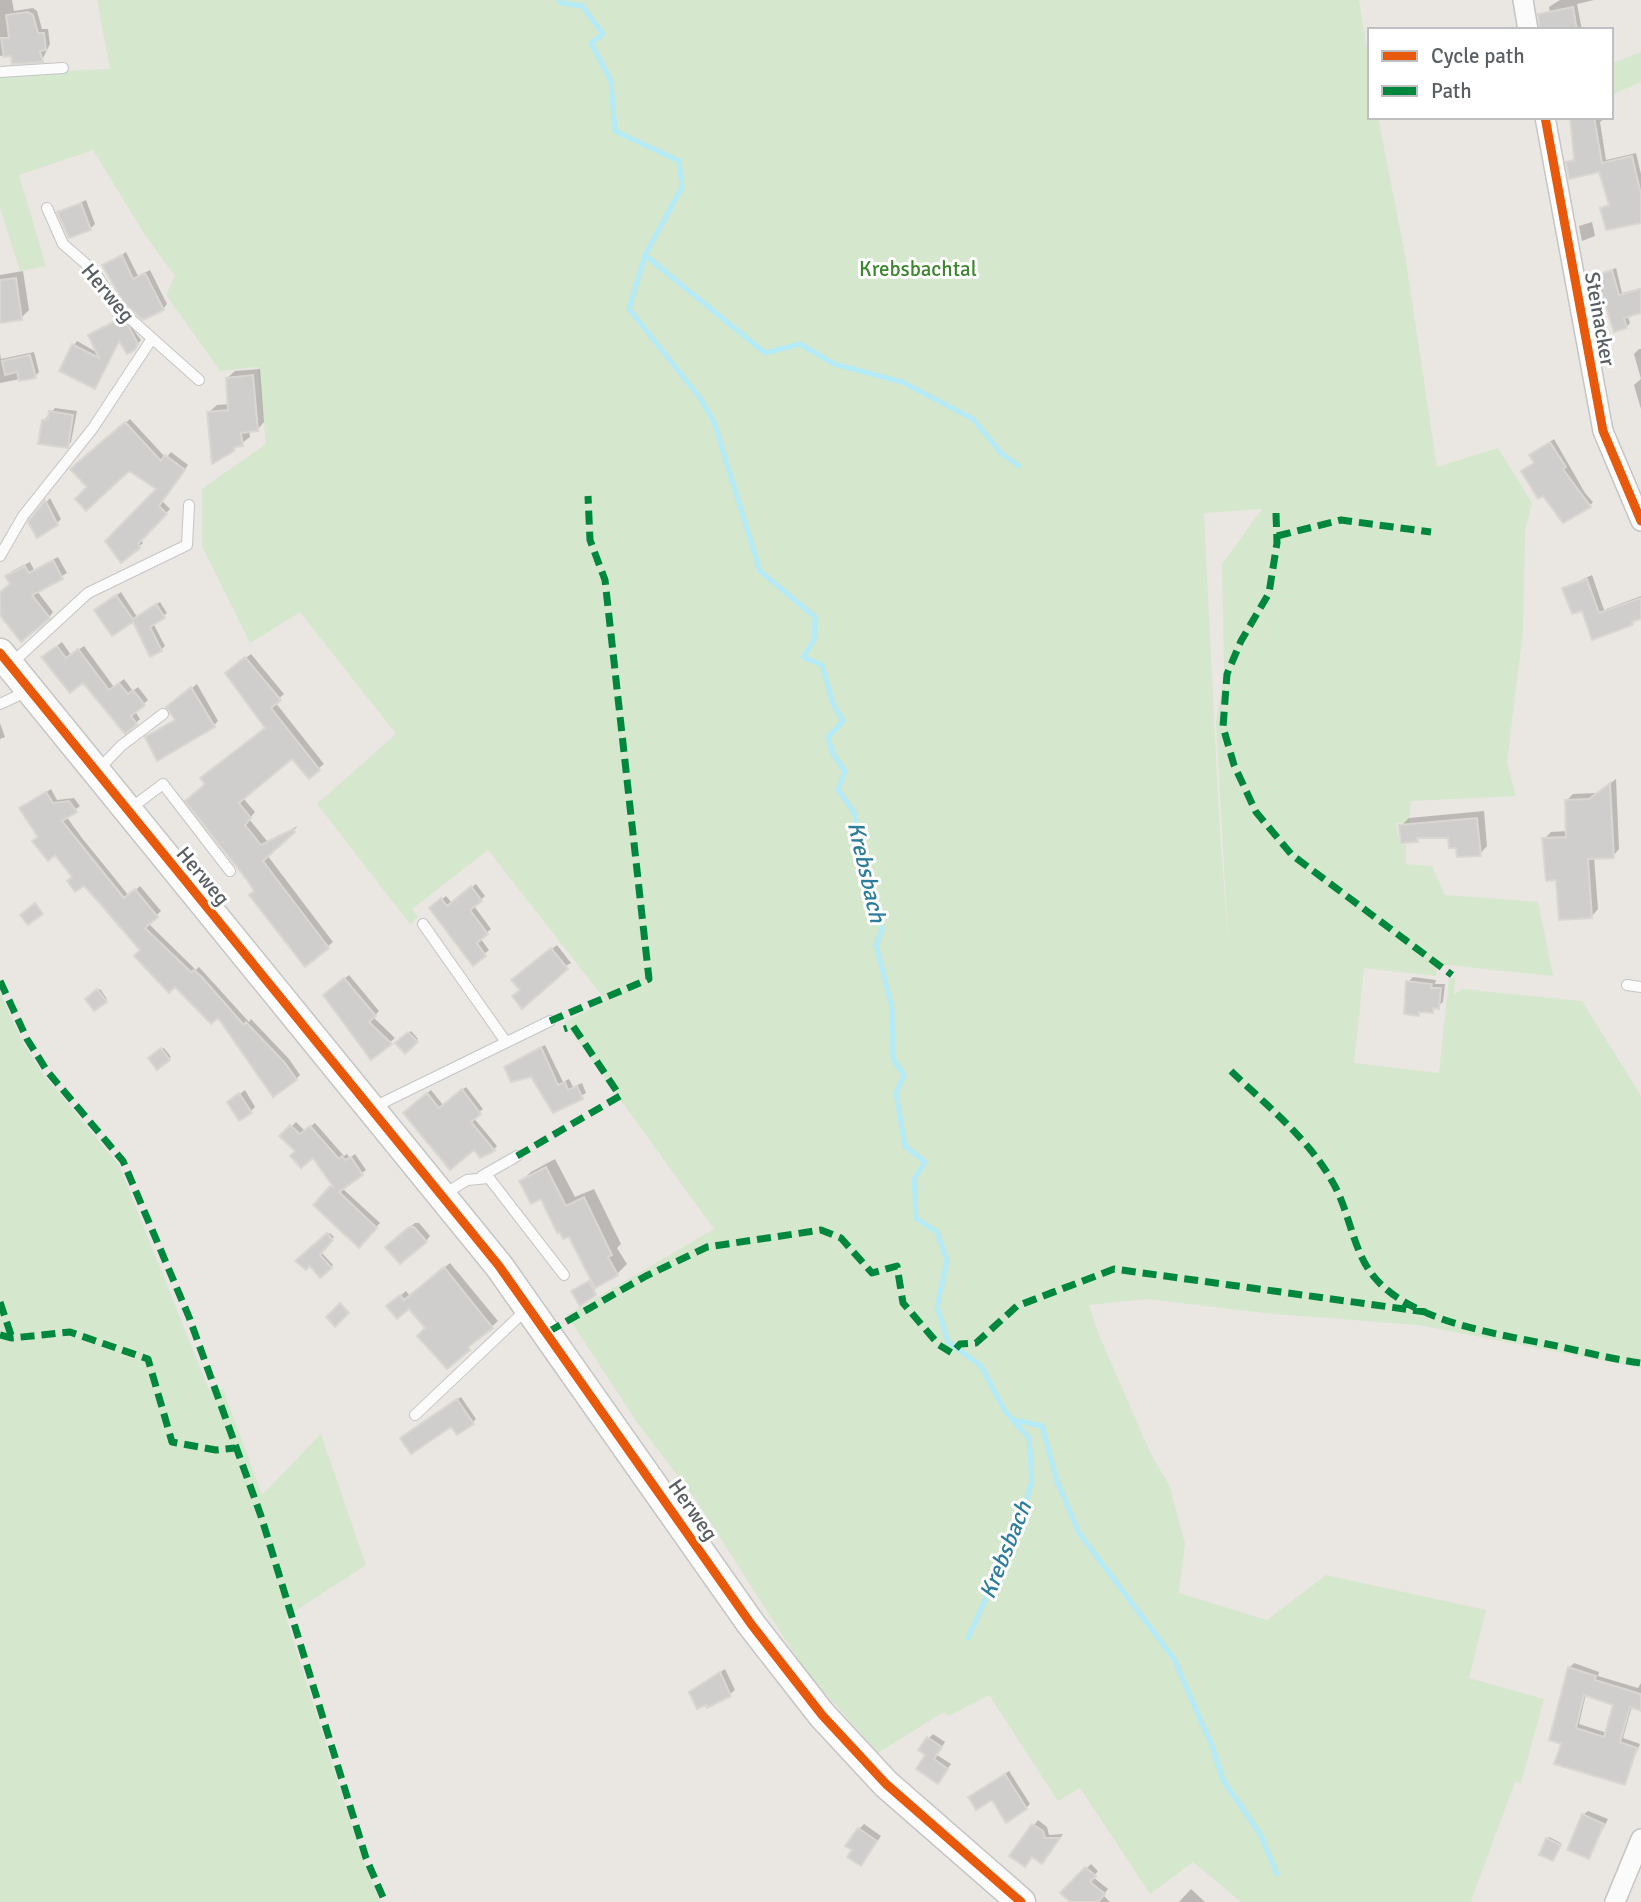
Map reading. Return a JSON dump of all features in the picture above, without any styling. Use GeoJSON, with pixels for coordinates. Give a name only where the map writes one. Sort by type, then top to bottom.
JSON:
{"type":"FeatureCollection","features":[{"type":"Feature","properties":{"kind":"street"},"geometry":{"type":"LineString","coordinates":[[1523,0],[1528,28]]}},
{"type":"Feature","properties":{"kind":"street","name":"Steinacker"},"geometry":{"type":"LineString","coordinates":[[1545,119],[1603,431],[1641,522]]}},
{"type":"Feature","properties":{"kind":"street","name":"Herweg"},"geometry":{"type":"LineString","coordinates":[[5,659],[530,1306],[751,1624],[822,1716],[886,1784],[1021,1902]]}},
{"type":"Feature","properties":{"kind":"street"},"geometry":{"type":"LineString","coordinates":[[1615,1902],[1641,1839]]}},
{"type":"Feature","properties":{"kind":"lane"},"geometry":{"type":"LineString","coordinates":[[0,72],[63,68]]}},
{"type":"Feature","properties":{"kind":"lane","name":"Herweg"},"geometry":{"type":"LineString","coordinates":[[47,208],[63,244],[94,271],[117,307],[150,340],[199,380]]}},
{"type":"Feature","properties":{"kind":"lane","name":"Herweg"},"geometry":{"type":"LineString","coordinates":[[0,556],[23,516],[93,428],[150,340]]}},
{"type":"Feature","properties":{"kind":"lane","name":"Herweg"},"geometry":{"type":"LineString","coordinates":[[5,659],[88,593],[187,545],[189,505]]}},
{"type":"Feature","properties":{"kind":"lane"},"geometry":{"type":"LineString","coordinates":[[0,704],[30,690]]}},
{"type":"Feature","properties":{"kind":"lane"},"geometry":{"type":"LineString","coordinates":[[96,773],[121,746],[163,714]]}},
{"type":"Feature","properties":{"kind":"lane"},"geometry":{"type":"LineString","coordinates":[[127,812],[163,784],[230,871]]}},
{"type":"Feature","properties":{"kind":"lane"},"geometry":{"type":"LineString","coordinates":[[423,924],[506,1042]]}},
{"type":"Feature","properties":{"kind":"lane"},"geometry":{"type":"LineString","coordinates":[[1627,985],[1641,988]]}},
{"type":"Feature","properties":{"kind":"lane"},"geometry":{"type":"LineString","coordinates":[[370,1109],[550,1021]]}},
{"type":"Feature","properties":{"kind":"lane"},"geometry":{"type":"LineString","coordinates":[[442,1197],[467,1180],[482,1176],[517,1156]]}},
{"type":"Feature","properties":{"kind":"lane"},"geometry":{"type":"LineString","coordinates":[[482,1176],[489,1178],[564,1275]]}},
{"type":"Feature","properties":{"kind":"lane"},"geometry":{"type":"LineString","coordinates":[[415,1415],[530,1306]]}},
{"type":"Feature","properties":{"kind":"green space","name":"Krebsbachtal"},"geometry":{"type":"Polygon","coordinates":[[[97,0],[1359,0],[1368,55],[1368,119],[1378,119],[1405,255],[1437,467],[1498,448],[1532,503],[1525,532],[1523,631],[1507,762],[1516,796],[1411,801],[1409,823],[1396,823],[1400,844],[1406,845],[1406,864],[1432,866],[1445,895],[1538,902],[1553,976],[1438,964],[1436,976],[1364,968],[1354,1063],[1439,1073],[1449,978],[1455,978],[1454,995],[1462,989],[1582,1001],[1641,1096],[1641,1368],[1418,1325],[1265,1313],[1147,1299],[1089,1305],[1099,1335],[1149,1450],[1170,1487],[1185,1544],[1179,1593],[1267,1620],[1326,1575],[1486,1610],[1469,1678],[1544,1699],[1521,1783],[1515,1782],[1471,1901],[1473,1902],[1241,1902],[1193,1862],[1150,1894],[1080,1788],[1058,1801],[989,1695],[948,1716],[944,1712],[878,1753],[804,1669],[696,1500],[636,1421],[567,1315],[714,1229],[564,1022],[606,1001],[488,850],[412,909],[418,917],[410,924],[317,804],[396,734],[300,612],[250,643],[202,546],[202,489],[266,444],[258,367],[220,371],[166,295],[175,276],[145,235],[93,150],[19,175],[46,266],[20,271],[0,208],[0,74],[110,69],[97,0]],[[1262,509],[1204,513],[1218,800],[1229,958],[1216,722],[1224,672],[1222,564],[1262,509]]]}},
{"type":"Feature","properties":{"kind":"green space"},"geometry":{"type":"Polygon","coordinates":[[[1641,52],[1641,82],[1613,94],[1613,63],[1641,52]]]}},
{"type":"Feature","properties":{"kind":"green space"},"geometry":{"type":"Polygon","coordinates":[[[0,992],[23,1043],[43,1074],[119,1165],[209,1390],[223,1389],[262,1495],[321,1434],[366,1565],[286,1617],[359,1849],[380,1902],[0,1902],[0,992]]]}},
{"type":"Feature","properties":{"kind":"building"},"geometry":{"type":"Polygon","coordinates":[[[1573,7],[1577,28],[1540,28],[1538,14],[1573,7]]]}},
{"type":"Feature","properties":{"kind":"building"},"geometry":{"type":"Polygon","coordinates":[[[28,12],[33,15],[38,33],[44,33],[46,50],[40,51],[43,62],[12,64],[11,56],[4,57],[1,38],[9,38],[6,15],[28,12]]]}},
{"type":"Feature","properties":{"kind":"building"},"geometry":{"type":"Polygon","coordinates":[[[1570,119],[1594,119],[1602,163],[1632,156],[1641,194],[1641,223],[1606,230],[1600,208],[1609,205],[1599,172],[1569,179],[1566,162],[1574,160],[1570,119]]]}},
{"type":"Feature","properties":{"kind":"building"},"geometry":{"type":"Polygon","coordinates":[[[81,203],[91,230],[69,238],[57,212],[81,203]]]}},
{"type":"Feature","properties":{"kind":"building"},"geometry":{"type":"Polygon","coordinates":[[[122,255],[133,279],[145,273],[164,310],[143,320],[123,302],[102,265],[122,255]]]}},
{"type":"Feature","properties":{"kind":"building"},"geometry":{"type":"Polygon","coordinates":[[[1612,270],[1619,295],[1641,289],[1641,313],[1624,318],[1627,328],[1614,332],[1596,275],[1612,270]]]}},
{"type":"Feature","properties":{"kind":"building"},"geometry":{"type":"Polygon","coordinates":[[[16,278],[22,320],[0,323],[0,280],[16,278]]]}},
{"type":"Feature","properties":{"kind":"building"},"geometry":{"type":"Polygon","coordinates":[[[119,319],[129,327],[138,344],[135,350],[127,354],[119,341],[95,389],[59,371],[72,344],[99,358],[88,335],[119,319]]]}},
{"type":"Feature","properties":{"kind":"building"},"geometry":{"type":"Polygon","coordinates":[[[30,355],[36,378],[19,381],[17,372],[5,375],[2,361],[30,355]]]}},
{"type":"Feature","properties":{"kind":"building"},"geometry":{"type":"Polygon","coordinates":[[[253,375],[258,431],[241,433],[243,446],[234,447],[234,451],[212,464],[207,412],[228,410],[226,378],[253,375]]]}},
{"type":"Feature","properties":{"kind":"building"},"geometry":{"type":"Polygon","coordinates":[[[49,411],[73,415],[68,448],[38,444],[42,420],[48,419],[49,411]]]}},
{"type":"Feature","properties":{"kind":"building"},"geometry":{"type":"Polygon","coordinates":[[[125,422],[161,461],[165,455],[185,470],[159,506],[167,514],[138,544],[140,548],[121,563],[105,541],[156,489],[129,471],[86,511],[75,499],[87,487],[70,469],[125,422]]]}},
{"type":"Feature","properties":{"kind":"building"},"geometry":{"type":"Polygon","coordinates":[[[1550,442],[1566,467],[1563,469],[1591,507],[1563,523],[1543,496],[1538,499],[1521,471],[1534,463],[1529,455],[1550,442]]]}},
{"type":"Feature","properties":{"kind":"building"},"geometry":{"type":"Polygon","coordinates":[[[45,500],[58,525],[37,538],[28,522],[45,500]]]}},
{"type":"Feature","properties":{"kind":"building"},"geometry":{"type":"Polygon","coordinates":[[[53,560],[63,579],[32,595],[50,618],[21,642],[0,615],[0,592],[10,584],[5,576],[25,566],[29,573],[53,560]]]}},
{"type":"Feature","properties":{"kind":"building"},"geometry":{"type":"Polygon","coordinates":[[[1587,579],[1599,613],[1641,598],[1641,619],[1632,622],[1633,625],[1592,640],[1582,611],[1572,614],[1562,588],[1587,579]]]}},
{"type":"Feature","properties":{"kind":"building"},"geometry":{"type":"Polygon","coordinates":[[[116,595],[133,619],[156,604],[165,618],[150,627],[162,651],[150,657],[133,622],[112,636],[94,610],[116,595]]]}},
{"type":"Feature","properties":{"kind":"building"},"geometry":{"type":"Polygon","coordinates":[[[57,646],[66,658],[78,649],[109,690],[119,683],[128,694],[133,690],[145,705],[131,716],[137,724],[125,734],[83,683],[70,693],[41,657],[57,646]]]}},
{"type":"Feature","properties":{"kind":"building"},"geometry":{"type":"Polygon","coordinates":[[[245,657],[281,700],[271,708],[320,770],[309,779],[292,759],[239,803],[251,818],[245,825],[261,845],[293,829],[295,832],[263,861],[329,948],[305,967],[249,895],[254,891],[247,880],[185,801],[205,784],[200,778],[265,728],[225,673],[245,657]]]}},
{"type":"Feature","properties":{"kind":"building"},"geometry":{"type":"Polygon","coordinates":[[[191,687],[215,727],[157,761],[145,737],[175,720],[166,707],[191,687]]]}},
{"type":"Feature","properties":{"kind":"building"},"geometry":{"type":"Polygon","coordinates":[[[1610,783],[1614,858],[1588,859],[1592,918],[1559,920],[1556,880],[1546,881],[1542,838],[1566,837],[1565,800],[1589,799],[1610,783]]]}},
{"type":"Feature","properties":{"kind":"building"},"geometry":{"type":"Polygon","coordinates":[[[46,792],[53,803],[69,801],[77,812],[62,821],[124,898],[135,889],[158,917],[145,928],[191,972],[194,970],[201,976],[244,1025],[246,1022],[285,1063],[297,1080],[273,1097],[218,1018],[211,1024],[175,987],[169,993],[134,956],[140,950],[84,886],[75,892],[67,881],[72,877],[55,855],[48,861],[32,841],[38,837],[19,808],[46,792]]]}},
{"type":"Feature","properties":{"kind":"building"},"geometry":{"type":"Polygon","coordinates":[[[1477,818],[1481,856],[1457,857],[1456,848],[1449,848],[1448,838],[1417,838],[1418,842],[1401,843],[1399,825],[1477,818]]]}},
{"type":"Feature","properties":{"kind":"building"},"geometry":{"type":"Polygon","coordinates":[[[471,886],[482,901],[470,910],[488,934],[477,943],[486,956],[473,966],[429,908],[441,898],[447,906],[471,886]]]}},
{"type":"Feature","properties":{"kind":"building"},"geometry":{"type":"Polygon","coordinates":[[[35,903],[43,914],[28,925],[20,915],[35,903]]]}},
{"type":"Feature","properties":{"kind":"building"},"geometry":{"type":"Polygon","coordinates":[[[551,948],[568,969],[522,1009],[512,996],[520,990],[511,980],[551,948]]]}},
{"type":"Feature","properties":{"kind":"building"},"geometry":{"type":"Polygon","coordinates":[[[344,978],[376,1016],[369,1022],[392,1044],[371,1060],[323,995],[344,978]]]}},
{"type":"Feature","properties":{"kind":"building"},"geometry":{"type":"Polygon","coordinates":[[[1406,981],[1432,984],[1431,988],[1441,988],[1439,1009],[1433,1008],[1433,1013],[1419,1012],[1419,1016],[1404,1014],[1406,981]]]}},
{"type":"Feature","properties":{"kind":"building"},"geometry":{"type":"Polygon","coordinates":[[[97,989],[107,1002],[94,1011],[85,999],[97,989]]]}},
{"type":"Feature","properties":{"kind":"building"},"geometry":{"type":"Polygon","coordinates":[[[408,1032],[418,1042],[405,1054],[395,1043],[408,1032]]]}},
{"type":"Feature","properties":{"kind":"building"},"geometry":{"type":"Polygon","coordinates":[[[541,1047],[558,1085],[565,1082],[568,1090],[577,1086],[583,1099],[553,1113],[531,1077],[511,1082],[504,1067],[541,1047]]]}},
{"type":"Feature","properties":{"kind":"building"},"geometry":{"type":"Polygon","coordinates":[[[161,1048],[170,1060],[157,1070],[148,1058],[161,1048]]]}},
{"type":"Feature","properties":{"kind":"building"},"geometry":{"type":"Polygon","coordinates":[[[462,1089],[481,1114],[471,1122],[495,1151],[480,1158],[474,1150],[450,1170],[403,1113],[427,1093],[439,1108],[462,1089]]]}},
{"type":"Feature","properties":{"kind":"building"},"geometry":{"type":"Polygon","coordinates":[[[239,1093],[252,1113],[239,1121],[227,1102],[239,1093]]]}},
{"type":"Feature","properties":{"kind":"building"},"geometry":{"type":"Polygon","coordinates":[[[290,1125],[300,1134],[310,1126],[339,1159],[342,1156],[345,1160],[351,1157],[363,1175],[339,1192],[377,1228],[359,1248],[313,1205],[331,1185],[334,1188],[313,1158],[301,1168],[290,1156],[295,1151],[279,1136],[290,1125]]]}},
{"type":"Feature","properties":{"kind":"building"},"geometry":{"type":"Polygon","coordinates":[[[546,1167],[566,1206],[584,1197],[612,1255],[608,1257],[618,1275],[595,1288],[569,1237],[563,1239],[560,1232],[557,1233],[541,1199],[531,1204],[519,1181],[546,1167]]]}},
{"type":"Feature","properties":{"kind":"building"},"geometry":{"type":"Polygon","coordinates":[[[409,1227],[414,1227],[427,1242],[400,1264],[385,1247],[409,1227]]]}},
{"type":"Feature","properties":{"kind":"building"},"geometry":{"type":"Polygon","coordinates":[[[327,1233],[333,1240],[320,1255],[332,1268],[320,1278],[310,1266],[306,1270],[295,1261],[327,1233]]]}},
{"type":"Feature","properties":{"kind":"building"},"geometry":{"type":"Polygon","coordinates":[[[444,1267],[493,1328],[468,1347],[470,1350],[447,1369],[417,1336],[425,1328],[409,1309],[397,1319],[386,1306],[400,1295],[404,1300],[444,1267]]]}},
{"type":"Feature","properties":{"kind":"building"},"geometry":{"type":"Polygon","coordinates":[[[589,1281],[596,1295],[580,1306],[571,1291],[589,1281]]]}},
{"type":"Feature","properties":{"kind":"building"},"geometry":{"type":"Polygon","coordinates":[[[340,1303],[349,1313],[335,1327],[326,1317],[340,1303]]]}},
{"type":"Feature","properties":{"kind":"building"},"geometry":{"type":"Polygon","coordinates":[[[457,1399],[474,1424],[457,1435],[451,1427],[411,1454],[400,1438],[457,1399]]]}},
{"type":"Feature","properties":{"kind":"building"},"geometry":{"type":"Polygon","coordinates":[[[1568,1667],[1596,1676],[1595,1680],[1641,1694],[1641,1711],[1630,1707],[1620,1742],[1637,1748],[1625,1785],[1554,1764],[1561,1744],[1549,1740],[1568,1667]],[[1584,1695],[1576,1728],[1604,1737],[1613,1705],[1584,1695]]]}},
{"type":"Feature","properties":{"kind":"building"},"geometry":{"type":"Polygon","coordinates":[[[720,1672],[731,1696],[707,1708],[706,1705],[697,1709],[689,1692],[720,1672]]]}},
{"type":"Feature","properties":{"kind":"building"},"geometry":{"type":"Polygon","coordinates":[[[927,1737],[942,1747],[934,1759],[948,1769],[938,1784],[916,1769],[925,1755],[918,1750],[927,1737]]]}},
{"type":"Feature","properties":{"kind":"building"},"geometry":{"type":"Polygon","coordinates":[[[1005,1774],[1027,1809],[1006,1823],[992,1800],[976,1810],[968,1797],[1005,1774]]]}},
{"type":"Feature","properties":{"kind":"building"},"geometry":{"type":"Polygon","coordinates":[[[1582,1814],[1604,1824],[1589,1859],[1567,1850],[1582,1814]]]}},
{"type":"Feature","properties":{"kind":"building"},"geometry":{"type":"Polygon","coordinates":[[[1032,1824],[1043,1831],[1045,1838],[1060,1838],[1042,1864],[1032,1857],[1025,1867],[1009,1856],[1032,1824]]]}},
{"type":"Feature","properties":{"kind":"building"},"geometry":{"type":"Polygon","coordinates":[[[858,1828],[877,1841],[861,1866],[847,1857],[852,1850],[845,1846],[858,1828]]]}},
{"type":"Feature","properties":{"kind":"building"},"geometry":{"type":"Polygon","coordinates":[[[1546,1838],[1561,1845],[1553,1861],[1539,1855],[1546,1838]]]}},
{"type":"Feature","properties":{"kind":"building"},"geometry":{"type":"Polygon","coordinates":[[[1085,1867],[1096,1876],[1090,1882],[1105,1894],[1098,1902],[1070,1902],[1060,1893],[1085,1867]]]}},
{"type":"Feature","properties":{"kind":"waterway","name":"Krebsbach"},"geometry":{"type":"LineString","coordinates":[[559,0],[561,3],[582,6],[603,34],[591,43],[611,81],[615,131],[679,161],[682,187],[645,255],[629,309],[700,398],[714,422],[760,571],[815,617],[814,640],[803,657],[822,665],[833,704],[843,721],[828,737],[833,754],[845,771],[838,790],[854,812],[882,929],[876,945],[892,1008],[893,1059],[904,1075],[896,1093],[905,1146],[925,1162],[914,1179],[916,1218],[937,1232],[947,1261],[937,1307],[948,1342],[981,1366],[1005,1411],[1029,1438],[1032,1481],[1020,1522],[968,1638]]}},
{"type":"Feature","properties":{"kind":"waterway"},"geometry":{"type":"LineString","coordinates":[[645,255],[765,353],[800,344],[834,364],[902,382],[973,419],[1002,454],[1019,466]]}},
{"type":"Feature","properties":{"kind":"waterway"},"geometry":{"type":"LineString","coordinates":[[1014,1420],[1042,1426],[1057,1481],[1079,1533],[1174,1659],[1212,1746],[1223,1780],[1260,1834],[1277,1874]]}},
{"type":"Feature","properties":{"kind":"marked path"},"geometry":{"type":"LineString","coordinates":[[550,1021],[649,979],[605,580],[590,540],[588,496]]}},
{"type":"Feature","properties":{"kind":"marked path"},"geometry":{"type":"LineString","coordinates":[[1276,513],[1277,543],[1269,593],[1241,641],[1227,674],[1223,727],[1234,765],[1256,812],[1292,855],[1452,975]]}},
{"type":"Feature","properties":{"kind":"marked path"},"geometry":{"type":"LineString","coordinates":[[1277,536],[1341,520],[1431,532]]}},
{"type":"Feature","properties":{"kind":"marked path"},"geometry":{"type":"LineString","coordinates":[[0,981],[27,1039],[47,1071],[123,1161],[189,1317],[261,1516],[366,1858],[385,1902]]}},
{"type":"Feature","properties":{"kind":"marked path"},"geometry":{"type":"LineString","coordinates":[[517,1156],[620,1096],[573,1026],[564,1029]]}},
{"type":"Feature","properties":{"kind":"marked path"},"geometry":{"type":"LineString","coordinates":[[1231,1071],[1286,1123],[1322,1165],[1338,1193],[1361,1256],[1375,1278],[1391,1293],[1433,1316],[1457,1324],[1641,1363]]}},
{"type":"Feature","properties":{"kind":"marked path"},"geometry":{"type":"LineString","coordinates":[[548,1332],[646,1276],[707,1247],[821,1230],[841,1238],[872,1273],[897,1266],[903,1303],[939,1345],[952,1353],[960,1344],[976,1343],[1017,1306],[1114,1269],[1426,1312]]}},
{"type":"Feature","properties":{"kind":"marked path"},"geometry":{"type":"LineString","coordinates":[[0,1302],[12,1338]]}},
{"type":"Feature","properties":{"kind":"marked path"},"geometry":{"type":"LineString","coordinates":[[0,1335],[12,1338],[70,1332],[148,1359],[172,1442],[216,1450],[235,1448]]}},
{"type":"Feature","properties":{"kind":"cycle path"},"geometry":{"type":"LineString","coordinates":[[1545,119],[1603,431],[1641,521]]}},
{"type":"Feature","properties":{"kind":"cycle path"},"geometry":{"type":"LineString","coordinates":[[0,653],[499,1266],[751,1624],[822,1715],[886,1784],[1021,1902]]}}]}
